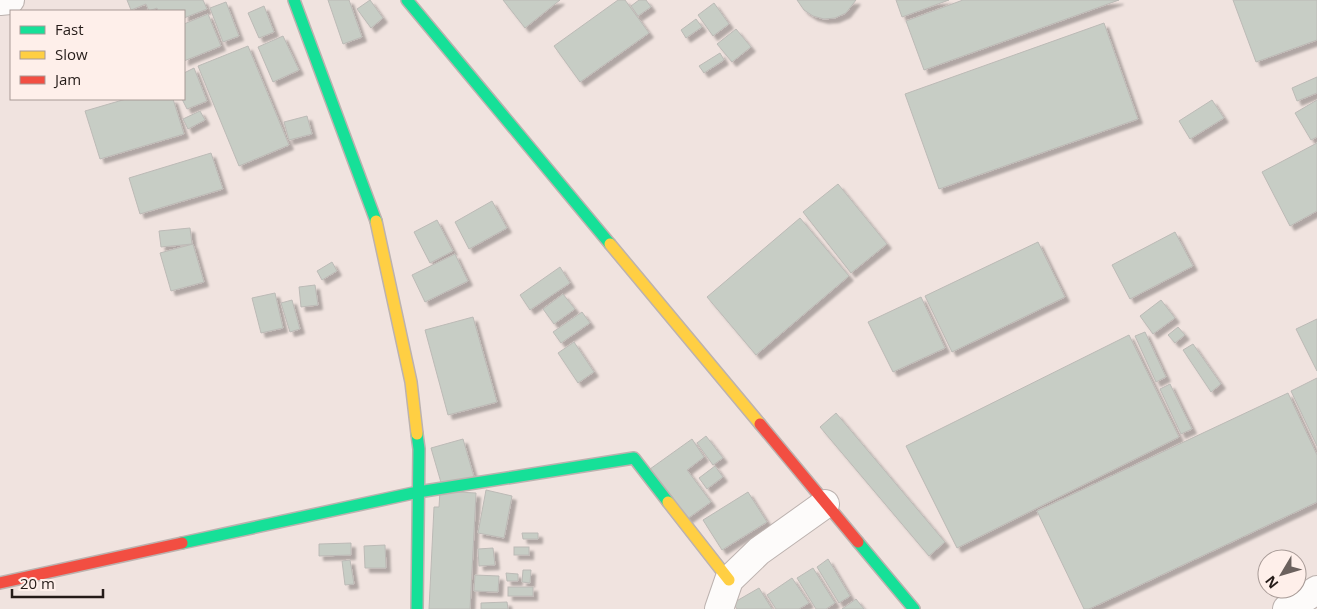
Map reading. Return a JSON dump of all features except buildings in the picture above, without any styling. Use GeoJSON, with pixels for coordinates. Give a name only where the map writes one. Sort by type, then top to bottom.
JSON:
{"type":"FeatureCollection","features":[{"type":"Feature","properties":{"kind":"street"},"geometry":{"type":"LineString","coordinates":[[0,1],[10,0]]}},
{"type":"Feature","properties":{"kind":"street"},"geometry":{"type":"LineString","coordinates":[[294,0],[376,221],[411,382],[419,449],[417,609]]}},
{"type":"Feature","properties":{"kind":"street"},"geometry":{"type":"LineString","coordinates":[[407,0],[914,609]]}},
{"type":"Feature","properties":{"kind":"street"},"geometry":{"type":"LineString","coordinates":[[0,583],[418,492],[634,458],[729,580]]}},
{"type":"Feature","properties":{"kind":"street"},"geometry":{"type":"LineString","coordinates":[[719,609],[729,580],[759,551],[825,504]]}},
{"type":"Feature","properties":{"kind":"street"},"geometry":{"type":"LineString","coordinates":[[1287,609],[1317,590]]}},
{"type":"Feature","properties":{"kind":"traffic: fast"},"geometry":{"type":"LineString","coordinates":[[294,0],[376,221]]}},
{"type":"Feature","properties":{"kind":"traffic: fast"},"geometry":{"type":"LineString","coordinates":[[407,0],[610,244]]}},
{"type":"Feature","properties":{"kind":"traffic: fast"},"geometry":{"type":"LineString","coordinates":[[417,434],[419,449],[417,609]]}},
{"type":"Feature","properties":{"kind":"traffic: fast"},"geometry":{"type":"LineString","coordinates":[[182,543],[418,492],[634,458],[668,502]]}},
{"type":"Feature","properties":{"kind":"traffic: fast"},"geometry":{"type":"LineString","coordinates":[[858,542],[914,609]]}},
{"type":"Feature","properties":{"kind":"traffic: slow"},"geometry":{"type":"LineString","coordinates":[[376,221],[411,382],[417,434]]}},
{"type":"Feature","properties":{"kind":"traffic: slow"},"geometry":{"type":"LineString","coordinates":[[610,244],[760,424]]}},
{"type":"Feature","properties":{"kind":"traffic: slow"},"geometry":{"type":"LineString","coordinates":[[668,502],[729,580]]}},
{"type":"Feature","properties":{"kind":"traffic: jam"},"geometry":{"type":"LineString","coordinates":[[760,424],[858,542]]}},
{"type":"Feature","properties":{"kind":"traffic: jam"},"geometry":{"type":"LineString","coordinates":[[0,583],[182,543]]}}]}
